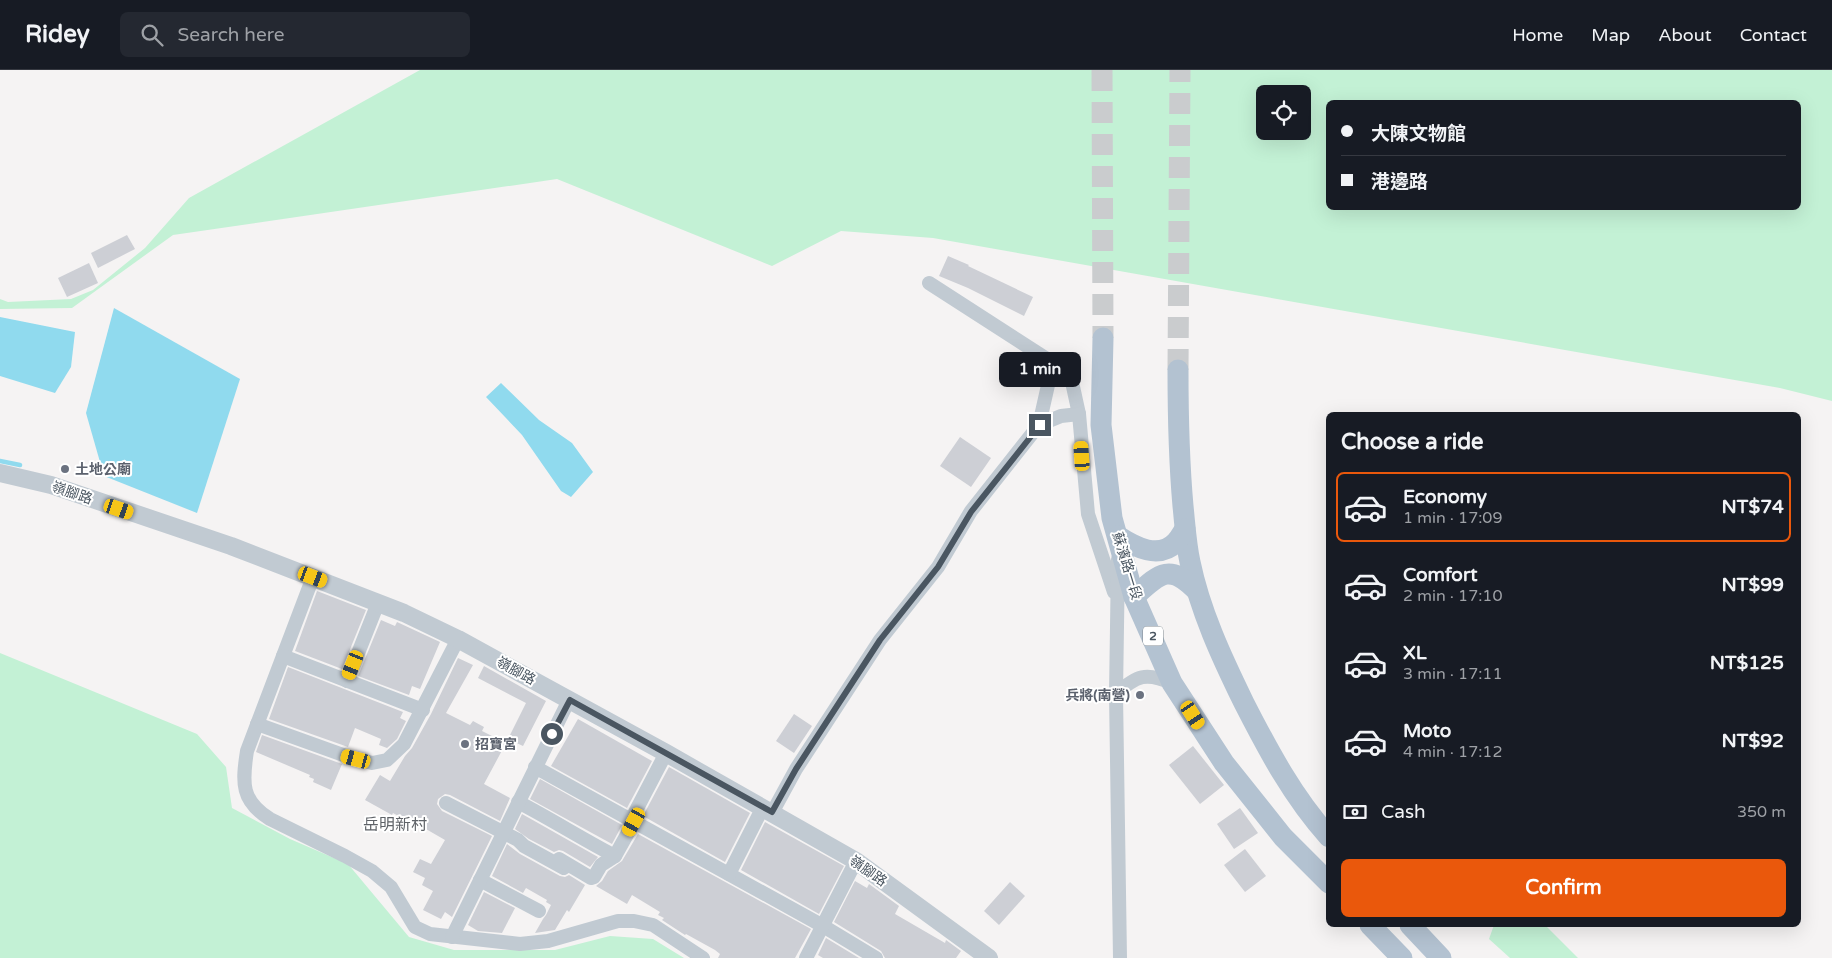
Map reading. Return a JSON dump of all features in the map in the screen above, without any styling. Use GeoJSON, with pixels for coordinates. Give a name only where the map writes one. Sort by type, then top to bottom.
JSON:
{"type":"FeatureCollection","features":[{"type":"Feature","properties":{"kind":"main road","name":"蘇濱路一段"},"geometry":{"type":"LineString","coordinates":[[1103,338],[1101,425],[1112,518],[1118,536],[1126,600],[1172,683],[1224,763],[1283,836],[1326,880]]}},
{"type":"Feature","properties":{"kind":"main road"},"geometry":{"type":"LineString","coordinates":[[1178,370],[1179,454],[1185,529],[1197,591],[1226,667],[1263,740],[1290,786],[1326,833]]}},
{"type":"Feature","properties":{"kind":"main road"},"geometry":{"type":"LineString","coordinates":[[1118,536],[1129,544],[1153,551],[1166,549],[1176,543],[1185,529]]}},
{"type":"Feature","properties":{"kind":"main road"},"geometry":{"type":"LineString","coordinates":[[1126,600],[1162,574],[1178,575],[1197,591]]}},
{"type":"Feature","properties":{"kind":"main road"},"geometry":{"type":"LineString","coordinates":[[1372,927],[1402,958]]}},
{"type":"Feature","properties":{"kind":"main road"},"geometry":{"type":"LineString","coordinates":[[1412,927],[1441,958]]}},
{"type":"Feature","properties":{"kind":"street"},"geometry":{"type":"LineString","coordinates":[[929,283],[1053,363],[1072,382],[1080,414],[1088,514],[1126,600],[1116,694],[1120,958]]}},
{"type":"Feature","properties":{"kind":"street"},"geometry":{"type":"LineString","coordinates":[[729,874],[768,810],[880,640],[938,567],[971,512],[1040,425],[1053,363]]}},
{"type":"Feature","properties":{"kind":"street"},"geometry":{"type":"LineString","coordinates":[[1040,425],[1061,416],[1080,414]]}},
{"type":"Feature","properties":{"kind":"street","name":"嶺腳路"},"geometry":{"type":"LineString","coordinates":[[0,473],[51,485],[231,546],[424,622],[666,753],[856,862],[989,958]]}},
{"type":"Feature","properties":{"kind":"street"},"geometry":{"type":"LineString","coordinates":[[313,577],[248,751],[244,773],[250,803],[259,812],[372,871],[391,887],[415,926],[430,934],[510,943],[535,942],[556,939],[618,921],[634,921],[653,925],[703,958]]}},
{"type":"Feature","properties":{"kind":"street"},"geometry":{"type":"LineString","coordinates":[[347,680],[378,603]]}},
{"type":"Feature","properties":{"kind":"street"},"geometry":{"type":"LineString","coordinates":[[257,724],[346,756],[377,763],[387,760],[404,744],[458,639]]}},
{"type":"Feature","properties":{"kind":"street"},"geometry":{"type":"LineString","coordinates":[[283,656],[423,710]]}},
{"type":"Feature","properties":{"kind":"street"},"geometry":{"type":"LineString","coordinates":[[1116,694],[1127,684],[1140,677],[1157,676],[1172,683]]}},
{"type":"Feature","properties":{"kind":"street"},"geometry":{"type":"LineString","coordinates":[[452,937],[570,700]]}},
{"type":"Feature","properties":{"kind":"street"},"geometry":{"type":"LineString","coordinates":[[545,851],[592,878],[594,877],[601,865],[615,856],[666,753]]}},
{"type":"Feature","properties":{"kind":"street"},"geometry":{"type":"LineString","coordinates":[[535,767],[822,926],[876,958]]}},
{"type":"Feature","properties":{"kind":"street"},"geometry":{"type":"LineString","coordinates":[[518,802],[559,823],[566,830],[615,856]]}},
{"type":"Feature","properties":{"kind":"street"},"geometry":{"type":"LineString","coordinates":[[446,803],[503,832],[564,868]]}},
{"type":"Feature","properties":{"kind":"street"},"geometry":{"type":"LineString","coordinates":[[806,958],[856,862]]}},
{"type":"Feature","properties":{"kind":"street"},"geometry":{"type":"LineString","coordinates":[[480,880],[539,911]]}},
{"type":"Feature","properties":{"kind":"green space"},"geometry":{"type":"Polygon","coordinates":[[[420,70],[1832,70],[1832,401],[1780,388],[933,238],[841,231],[772,266],[557,179],[173,235],[72,308],[0,309],[0,299],[8,302],[71,299],[93,290],[145,248],[189,198],[420,70]]]}},
{"type":"Feature","properties":{"kind":"green space"},"geometry":{"type":"Polygon","coordinates":[[[0,653],[197,734],[226,767],[232,808],[290,839],[348,864],[409,937],[454,950],[555,950],[610,936],[653,939],[684,958],[0,958],[0,653]]]}},
{"type":"Feature","properties":{"kind":"green space"},"geometry":{"type":"Polygon","coordinates":[[[1493,927],[1547,927],[1578,958],[1510,958],[1489,939],[1493,927]]]}},
{"type":"Feature","properties":{"kind":"water"},"geometry":{"type":"Polygon","coordinates":[[[114,308],[240,379],[197,513],[104,476],[86,413],[114,308]]]}},
{"type":"Feature","properties":{"kind":"water"},"geometry":{"type":"Polygon","coordinates":[[[0,317],[75,332],[71,367],[55,393],[0,376],[0,317]]]}},
{"type":"Feature","properties":{"kind":"water"},"geometry":{"type":"Polygon","coordinates":[[[501,383],[539,420],[572,443],[593,472],[571,497],[561,491],[522,435],[486,397],[501,383]]]}},
{"type":"Feature","properties":{"kind":"building"},"geometry":{"type":"Polygon","coordinates":[[[127,235],[135,249],[98,268],[91,253],[127,235]]]}},
{"type":"Feature","properties":{"kind":"building"},"geometry":{"type":"Polygon","coordinates":[[[948,256],[1033,297],[1024,316],[939,276],[948,256]]]}},
{"type":"Feature","properties":{"kind":"building"},"geometry":{"type":"Polygon","coordinates":[[[89,263],[98,283],[67,297],[58,278],[89,263]]]}},
{"type":"Feature","properties":{"kind":"building"},"geometry":{"type":"Polygon","coordinates":[[[960,437],[991,458],[971,487],[940,466],[960,437]]]}},
{"type":"Feature","properties":{"kind":"building"},"geometry":{"type":"Polygon","coordinates":[[[317,591],[366,610],[342,669],[295,651],[317,591]]]}},
{"type":"Feature","properties":{"kind":"building"},"geometry":{"type":"Polygon","coordinates":[[[381,620],[395,626],[397,622],[440,642],[420,689],[412,686],[409,695],[358,676],[381,620]]]}},
{"type":"Feature","properties":{"kind":"building"},"geometry":{"type":"Polygon","coordinates":[[[458,658],[473,665],[446,713],[470,725],[473,721],[484,727],[482,731],[506,743],[484,784],[510,798],[500,821],[450,795],[445,794],[438,799],[437,804],[442,811],[492,836],[452,917],[445,912],[441,919],[423,910],[433,891],[422,885],[425,878],[413,872],[420,859],[431,864],[445,840],[419,825],[418,827],[393,813],[392,815],[365,800],[380,775],[390,781],[412,748],[458,658]]]}},
{"type":"Feature","properties":{"kind":"building"},"geometry":{"type":"Polygon","coordinates":[[[484,666],[546,701],[523,746],[508,739],[526,703],[478,678],[484,666]]]}},
{"type":"Feature","properties":{"kind":"building"},"geometry":{"type":"Polygon","coordinates":[[[288,667],[403,712],[400,718],[406,721],[397,739],[387,748],[379,745],[381,739],[355,728],[348,747],[269,719],[288,667]]]}},
{"type":"Feature","properties":{"kind":"building"},"geometry":{"type":"Polygon","coordinates":[[[794,714],[812,726],[794,753],[776,741],[794,714]]]}},
{"type":"Feature","properties":{"kind":"building"},"geometry":{"type":"Polygon","coordinates":[[[578,719],[652,761],[627,808],[551,766],[578,719]]]}},
{"type":"Feature","properties":{"kind":"building"},"geometry":{"type":"Polygon","coordinates":[[[262,735],[342,764],[331,790],[313,782],[314,779],[309,777],[310,775],[256,752],[262,735]]]}},
{"type":"Feature","properties":{"kind":"building"},"geometry":{"type":"Polygon","coordinates":[[[1193,746],[1224,785],[1200,804],[1169,765],[1193,746]]]}},
{"type":"Feature","properties":{"kind":"building"},"geometry":{"type":"Polygon","coordinates":[[[669,767],[750,813],[725,862],[643,816],[669,767]]]}},
{"type":"Feature","properties":{"kind":"building"},"geometry":{"type":"Polygon","coordinates":[[[540,779],[622,825],[612,844],[530,799],[540,779]]]}},
{"type":"Feature","properties":{"kind":"building"},"geometry":{"type":"Polygon","coordinates":[[[1240,808],[1258,833],[1234,849],[1217,824],[1240,808]]]}},
{"type":"Feature","properties":{"kind":"building"},"geometry":{"type":"Polygon","coordinates":[[[522,814],[598,857],[590,867],[563,851],[554,852],[529,839],[515,829],[522,814]]]}},
{"type":"Feature","properties":{"kind":"building"},"geometry":{"type":"Polygon","coordinates":[[[765,822],[844,866],[819,914],[741,870],[765,822]]]}},
{"type":"Feature","properties":{"kind":"building"},"geometry":{"type":"Polygon","coordinates":[[[638,834],[811,929],[795,958],[718,958],[720,954],[715,950],[685,935],[662,920],[664,918],[658,915],[660,912],[632,895],[627,904],[596,886],[602,881],[608,871],[622,861],[638,834]]]}},
{"type":"Feature","properties":{"kind":"building"},"geometry":{"type":"Polygon","coordinates":[[[507,844],[520,854],[560,876],[565,877],[569,875],[585,885],[569,912],[567,910],[555,930],[535,933],[551,905],[546,902],[547,900],[526,888],[523,893],[492,876],[507,844]]]}},
{"type":"Feature","properties":{"kind":"building"},"geometry":{"type":"Polygon","coordinates":[[[1245,849],[1266,876],[1245,892],[1224,865],[1245,849]]]}},
{"type":"Feature","properties":{"kind":"building"},"geometry":{"type":"Polygon","coordinates":[[[855,881],[867,888],[869,884],[899,906],[895,914],[945,943],[946,940],[961,951],[956,958],[885,958],[881,951],[834,922],[855,881]]]}},
{"type":"Feature","properties":{"kind":"building"},"geometry":{"type":"Polygon","coordinates":[[[1010,882],[1025,896],[999,925],[984,911],[1010,882]]]}},
{"type":"Feature","properties":{"kind":"building"},"geometry":{"type":"Polygon","coordinates":[[[484,892],[515,908],[502,933],[478,931],[468,925],[484,892]]]}},
{"type":"Feature","properties":{"kind":"building"},"geometry":{"type":"Polygon","coordinates":[[[826,938],[859,958],[823,958],[818,955],[826,938]]]}},
{"type":"Feature","properties":{"kind":"waterway"},"geometry":{"type":"LineString","coordinates":[[0,461],[20,465]]}},
{"type":"Feature","properties":{"kind":"tunnel"},"geometry":{"type":"LineString","coordinates":[[1102,70],[1103,338]]}},
{"type":"Feature","properties":{"kind":"tunnel"},"geometry":{"type":"LineString","coordinates":[[1178,370],[1180,70]]}},
{"type":"Feature","properties":{"kind":"place","name":"土地公廟"},"geometry":{"type":"Point","coordinates":[65,469]}},
{"type":"Feature","properties":{"kind":"place","name":"兵將(南營)"},"geometry":{"type":"Point","coordinates":[1140,695]}},
{"type":"Feature","properties":{"kind":"place","name":"招寶宮"},"geometry":{"type":"Point","coordinates":[465,744]}},
{"type":"Feature","properties":{"kind":"district","name":"岳明新村"},"geometry":{"type":"Point","coordinates":[395,825]}},
{"type":"Feature","properties":{"kind":"route"},"geometry":{"type":"LineString","coordinates":[[552,734],[570,700],[772,812],[796,769],[880,640],[926,584],[971,512],[1040,425]]}}]}
